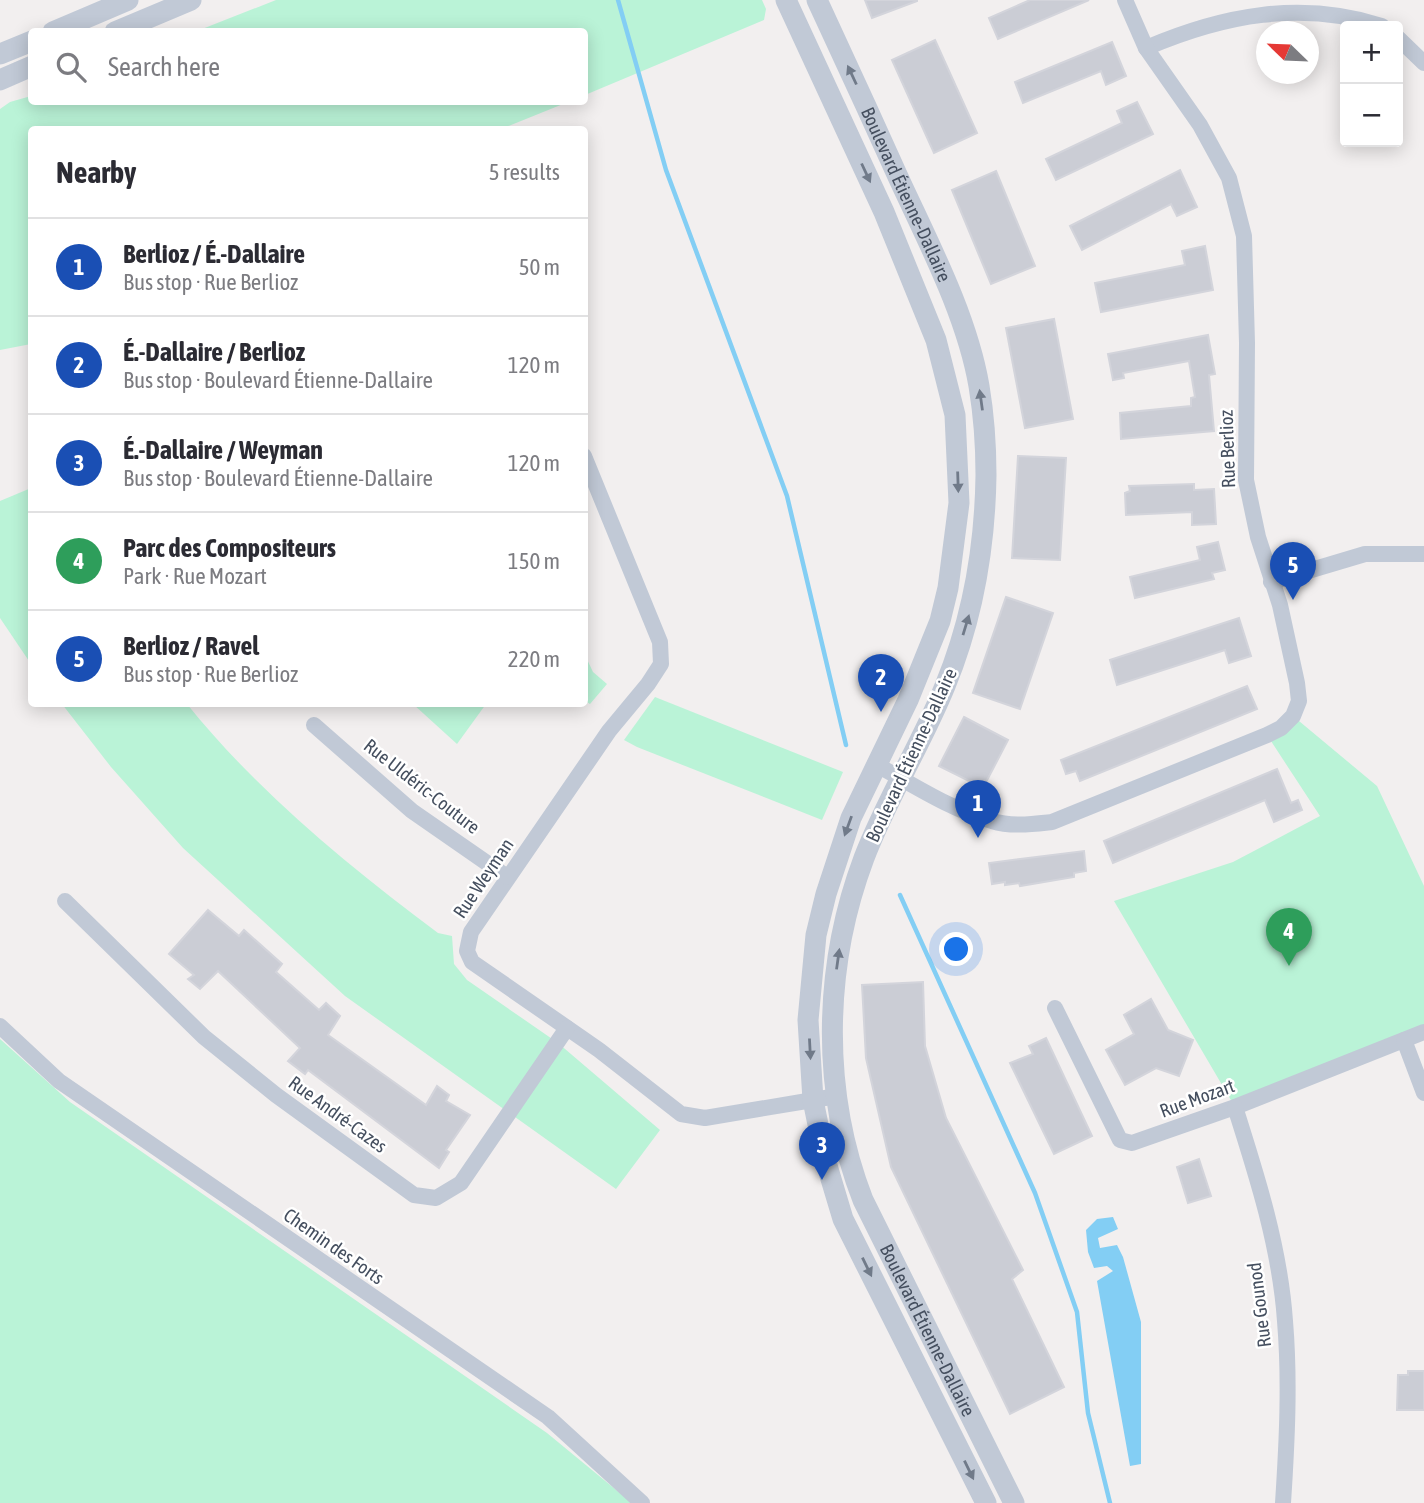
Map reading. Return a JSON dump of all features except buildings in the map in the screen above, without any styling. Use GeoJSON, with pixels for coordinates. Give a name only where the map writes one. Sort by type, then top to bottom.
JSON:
{"type":"FeatureCollection","features":[{"type":"Feature","properties":{"kind":"street"},"geometry":{"type":"LineString","coordinates":[[62,28],[128,0]]}},
{"type":"Feature","properties":{"kind":"street"},"geometry":{"type":"LineString","coordinates":[[124,28],[191,0]]}},
{"type":"Feature","properties":{"kind":"street","name":"Boulevard Étienne-Dallaire"},"geometry":{"type":"LineString","coordinates":[[786,0],[884,212],[922,304],[944,368],[955,415],[959,503],[948,588],[926,661],[875,764],[842,842],[826,894],[816,935],[808,1020],[813,1100],[825,1158],[843,1219],[986,1503]]}},
{"type":"Feature","properties":{"kind":"street","name":"Boulevard Étienne-Dallaire"},"geometry":{"type":"LineString","coordinates":[[817,0],[933,253],[963,329],[978,383],[985,432],[984,520],[972,604],[945,687],[900,777],[863,860],[841,935],[833,1018],[837,1096],[850,1160],[863,1200],[1014,1503]]}},
{"type":"Feature","properties":{"kind":"street","name":"Rue Berlioz"},"geometry":{"type":"LineString","coordinates":[[875,764],[963,810],[993,822],[1028,825],[1052,822],[1281,728],[1293,716],[1299,701],[1280,605],[1271,582],[1246,480],[1247,343],[1244,236],[1229,178],[1200,125],[1146,48],[1125,0]]}},
{"type":"Feature","properties":{"kind":"street"},"geometry":{"type":"LineString","coordinates":[[1146,48],[1231,11],[1257,5],[1289,2],[1335,3],[1373,21]]}},
{"type":"Feature","properties":{"kind":"street"},"geometry":{"type":"LineString","coordinates":[[0,54],[28,43]]}},
{"type":"Feature","properties":{"kind":"street"},"geometry":{"type":"LineString","coordinates":[[1403,43],[1424,63]]}},
{"type":"Feature","properties":{"kind":"street"},"geometry":{"type":"LineString","coordinates":[[0,80],[28,68]]}},
{"type":"Feature","properties":{"kind":"street","name":"Rue Weyman"},"geometry":{"type":"LineString","coordinates":[[588,466],[660,642],[661,664],[609,731],[507,877],[471,932],[467,951],[472,962],[599,1050],[668,1106],[693,1118],[717,1117],[837,1096]]}},
{"type":"Feature","properties":{"kind":"street"},"geometry":{"type":"LineString","coordinates":[[1271,582],[1365,554],[1424,554]]}},
{"type":"Feature","properties":{"kind":"street","name":"Rue Uldéric-Couture"},"geometry":{"type":"LineString","coordinates":[[314,725],[412,811],[507,877]]}},
{"type":"Feature","properties":{"kind":"street","name":"Rue André-Cazes"},"geometry":{"type":"LineString","coordinates":[[65,901],[204,1037],[276,1095],[414,1195],[436,1198],[461,1183],[567,1028]]}},
{"type":"Feature","properties":{"kind":"street","name":"Rue Mozart"},"geometry":{"type":"LineString","coordinates":[[1055,1008],[1121,1140],[1132,1143],[1236,1107],[1424,1032]]}},
{"type":"Feature","properties":{"kind":"street","name":"Chemin des Forts"},"geometry":{"type":"LineString","coordinates":[[0,1026],[59,1081],[548,1417],[642,1503]]}},
{"type":"Feature","properties":{"kind":"street"},"geometry":{"type":"LineString","coordinates":[[1404,1040],[1424,1093]]}},
{"type":"Feature","properties":{"kind":"street","name":"Rue Gounod"},"geometry":{"type":"LineString","coordinates":[[1236,1107],[1272,1239],[1285,1319],[1288,1421],[1283,1503]]}},
{"type":"Feature","properties":{"kind":"green space"},"geometry":{"type":"Polygon","coordinates":[[[276,0],[762,0],[766,9],[764,20],[588,94],[588,28],[205,28],[276,0]]]}},
{"type":"Feature","properties":{"kind":"green space"},"geometry":{"type":"Polygon","coordinates":[[[28,97],[28,105],[561,105],[508,126],[28,126],[28,345],[0,350],[0,109],[10,102],[28,97]]]}},
{"type":"Feature","properties":{"kind":"green space"},"geometry":{"type":"Polygon","coordinates":[[[28,489],[28,660],[0,618],[0,501],[28,489]]]}},
{"type":"Feature","properties":{"kind":"green space"},"geometry":{"type":"Polygon","coordinates":[[[588,661],[593,672],[607,684],[590,704],[588,661]]]}},
{"type":"Feature","properties":{"kind":"green space"},"geometry":{"type":"Polygon","coordinates":[[[655,697],[843,772],[822,820],[624,740],[655,697]]]}},
{"type":"Feature","properties":{"kind":"green space"},"geometry":{"type":"Polygon","coordinates":[[[64,707],[190,707],[244,767],[305,826],[438,933],[452,936],[454,964],[467,980],[558,1043],[660,1130],[616,1189],[345,996],[183,848],[111,767],[64,707]]]}},
{"type":"Feature","properties":{"kind":"green space"},"geometry":{"type":"Polygon","coordinates":[[[416,707],[484,707],[457,744],[416,707]]]}},
{"type":"Feature","properties":{"kind":"green space"},"geometry":{"type":"Polygon","coordinates":[[[1293,716],[1377,786],[1424,886],[1424,1032],[1235,1107],[1114,901],[1233,862],[1320,816],[1267,735],[1293,716]]]}},
{"type":"Feature","properties":{"kind":"green space"},"geometry":{"type":"Polygon","coordinates":[[[0,1039],[70,1102],[547,1433],[632,1503],[0,1503],[0,1039]]]}},
{"type":"Feature","properties":{"kind":"water"},"geometry":{"type":"Polygon","coordinates":[[[1113,1217],[1118,1229],[1098,1238],[1100,1248],[1117,1245],[1123,1257],[1141,1322],[1141,1464],[1130,1466],[1097,1281],[1113,1271],[1107,1266],[1094,1268],[1088,1252],[1086,1230],[1097,1219],[1113,1217]]]}},
{"type":"Feature","properties":{"kind":"waterway"},"geometry":{"type":"LineString","coordinates":[[618,0],[666,170],[787,496],[846,745]]}},
{"type":"Feature","properties":{"kind":"waterway"},"geometry":{"type":"LineString","coordinates":[[900,895],[1035,1193],[1077,1312],[1088,1413],[1110,1503]]}},
{"type":"Feature","properties":{"kind":"place","name":"Berlioz / Ravel"},"geometry":{"type":"Point","coordinates":[1293,600]}},
{"type":"Feature","properties":{"kind":"place","name":"É.-Dallaire / Berlioz"},"geometry":{"type":"Point","coordinates":[881,712]}},
{"type":"Feature","properties":{"kind":"place","name":"Berlioz / É.-Dallaire"},"geometry":{"type":"Point","coordinates":[978,838]}},
{"type":"Feature","properties":{"kind":"place","name":"Parc des Compositeurs"},"geometry":{"type":"Point","coordinates":[1289,966]}},
{"type":"Feature","properties":{"kind":"place","name":"É.-Dallaire / Weyman"},"geometry":{"type":"Point","coordinates":[822,1180]}}]}
